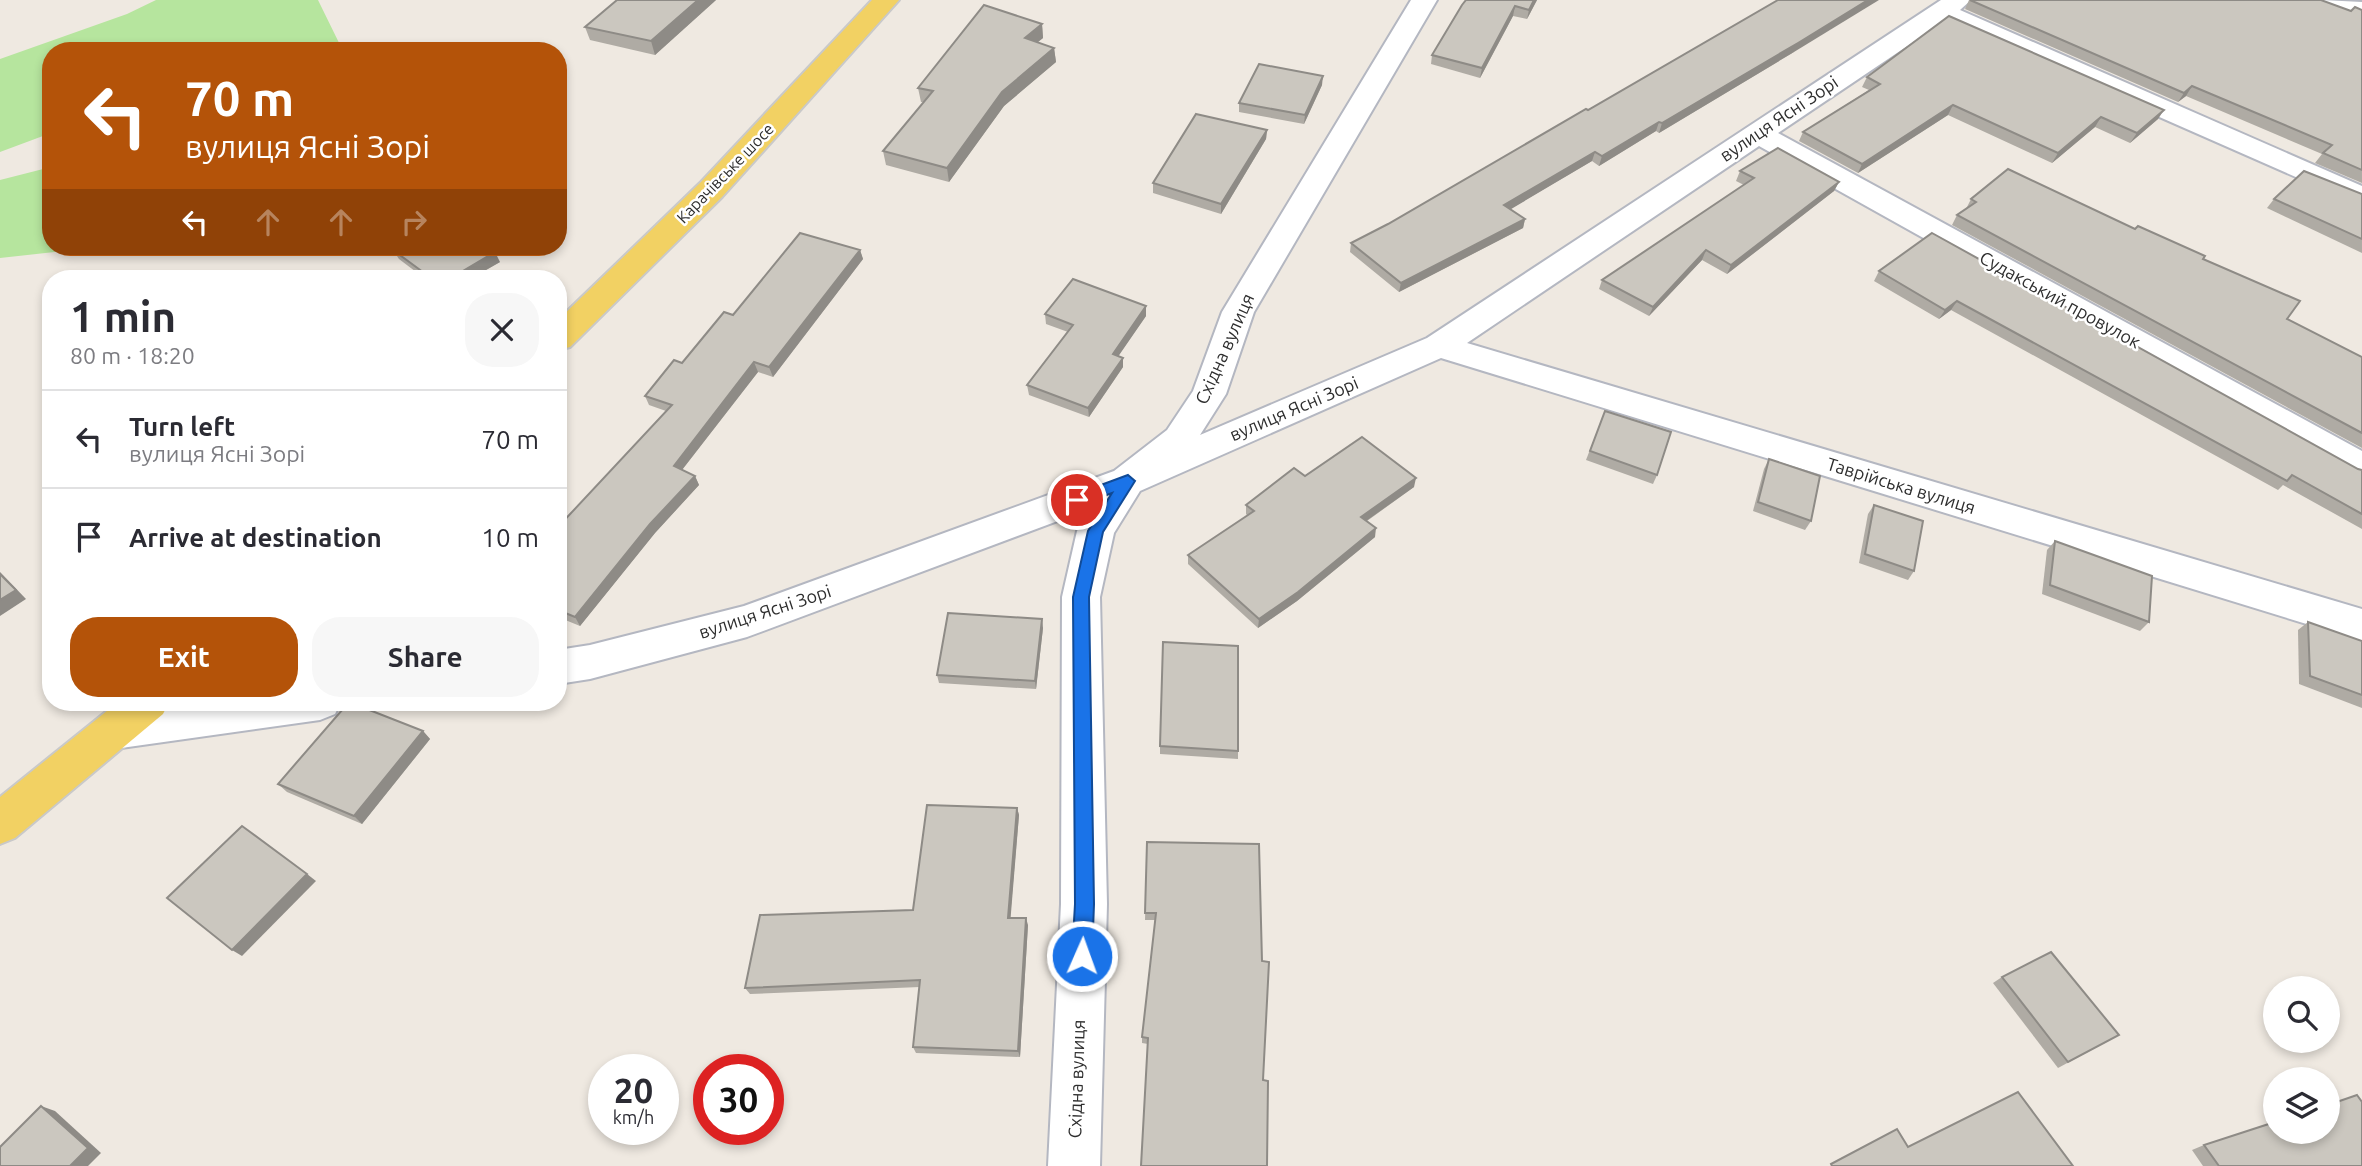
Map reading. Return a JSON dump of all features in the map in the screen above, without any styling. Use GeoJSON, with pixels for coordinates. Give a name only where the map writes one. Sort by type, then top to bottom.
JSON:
{"type":"FeatureCollection","features":[{"type":"Feature","properties":{"kind":"main road","name":"Карачівське шосе"},"geometry":{"type":"LineString","coordinates":[[567,330],[711,190],[886,0]]}},
{"type":"Feature","properties":{"kind":"main road"},"geometry":{"type":"LineString","coordinates":[[0,824],[137,711]]}},
{"type":"Feature","properties":{"kind":"street","name":"Східна вулиця"},"geometry":{"type":"LineString","coordinates":[[1074,1166],[1084,904],[1081,597],[1096,531],[1128,481],[1179,439],[1209,394],[1238,312],[1424,0]]}},
{"type":"Feature","properties":{"kind":"street"},"geometry":{"type":"LineString","coordinates":[[2334,0],[2362,11]]}},
{"type":"Feature","properties":{"kind":"street","name":"вулиця Ясні Зорі"},"geometry":{"type":"LineString","coordinates":[[567,666],[747,621],[1128,481],[1439,346],[1949,6]]}},
{"type":"Feature","properties":{"kind":"street"},"geometry":{"type":"LineString","coordinates":[[1949,6],[2362,197]]}},
{"type":"Feature","properties":{"kind":"street","name":"Судакський провулок"},"geometry":{"type":"LineString","coordinates":[[1758,134],[2362,467]]}},
{"type":"Feature","properties":{"kind":"street","name":"Таврійська вулиця"},"geometry":{"type":"LineString","coordinates":[[1439,346],[2362,625]]}},
{"type":"Feature","properties":{"kind":"street"},"geometry":{"type":"LineString","coordinates":[[114,731],[256,711]]}},
{"type":"Feature","properties":{"kind":"green space"},"geometry":{"type":"Polygon","coordinates":[[[156,0],[318,0],[339,42],[48,42],[127,14],[156,0]]]}},
{"type":"Feature","properties":{"kind":"green space"},"geometry":{"type":"Polygon","coordinates":[[[42,44],[42,136],[0,152],[0,59],[42,44]]]}},
{"type":"Feature","properties":{"kind":"green space"},"geometry":{"type":"Polygon","coordinates":[[[42,169],[42,253],[0,258],[0,180],[42,169]]]}},
{"type":"Feature","properties":{"kind":"building"},"geometry":{"type":"Polygon","coordinates":[[[617,0],[698,0],[651,41],[585,27],[617,0]]]}},
{"type":"Feature","properties":{"kind":"building"},"geometry":{"type":"Polygon","coordinates":[[[1466,0],[1534,0],[1529,10],[1515,6],[1482,68],[1432,55],[1466,0]]]}},
{"type":"Feature","properties":{"kind":"building"},"geometry":{"type":"Polygon","coordinates":[[[1778,0],[1868,0],[1662,123],[1659,122],[1602,156],[1595,152],[1504,205],[1525,219],[1401,283],[1351,243],[1388,224],[1778,0]]]}},
{"type":"Feature","properties":{"kind":"building"},"geometry":{"type":"Polygon","coordinates":[[[1970,0],[2321,0],[2351,11],[2355,7],[2362,10],[2362,170],[2323,153],[2332,145],[2192,86],[2184,93],[1970,0]]]}},
{"type":"Feature","properties":{"kind":"building"},"geometry":{"type":"Polygon","coordinates":[[[984,5],[1042,24],[1025,38],[1054,48],[1002,92],[947,168],[883,151],[933,91],[918,88],[984,5]]]}},
{"type":"Feature","properties":{"kind":"building"},"geometry":{"type":"Polygon","coordinates":[[[1949,16],[2164,110],[2137,133],[2101,117],[2058,153],[1953,105],[1862,164],[1803,132],[1880,84],[1867,77],[1949,16]]]}},
{"type":"Feature","properties":{"kind":"building"},"geometry":{"type":"Polygon","coordinates":[[[1259,64],[1323,76],[1305,115],[1239,103],[1259,64]]]}},
{"type":"Feature","properties":{"kind":"building"},"geometry":{"type":"Polygon","coordinates":[[[1196,114],[1267,130],[1221,204],[1153,183],[1196,114]]]}},
{"type":"Feature","properties":{"kind":"building"},"geometry":{"type":"Polygon","coordinates":[[[1778,148],[1839,182],[1731,265],[1706,250],[1653,307],[1602,280],[1754,178],[1740,171],[1778,148]]]}},
{"type":"Feature","properties":{"kind":"building"},"geometry":{"type":"Polygon","coordinates":[[[2008,169],[2135,229],[2138,226],[2205,256],[2203,259],[2300,301],[2287,319],[2362,357],[2362,433],[1957,215],[1976,202],[1971,199],[2008,169]]]}},
{"type":"Feature","properties":{"kind":"building"},"geometry":{"type":"Polygon","coordinates":[[[2304,171],[2362,194],[2362,239],[2274,199],[2304,171]]]}},
{"type":"Feature","properties":{"kind":"building"},"geometry":{"type":"Polygon","coordinates":[[[800,233],[860,250],[769,367],[754,362],[674,466],[695,476],[650,524],[575,617],[567,614],[567,517],[672,405],[645,396],[674,360],[682,363],[724,312],[733,315],[800,233]]]}},
{"type":"Feature","properties":{"kind":"building"},"geometry":{"type":"Polygon","coordinates":[[[1932,233],[2362,470],[2362,514],[2292,475],[2287,481],[1957,301],[1945,310],[1879,271],[1932,233]]]}},
{"type":"Feature","properties":{"kind":"building"},"geometry":{"type":"Polygon","coordinates":[[[401,256],[488,256],[465,270],[420,270],[401,256]]]}},
{"type":"Feature","properties":{"kind":"building"},"geometry":{"type":"Polygon","coordinates":[[[1073,279],[1146,306],[1113,354],[1123,358],[1088,408],[1027,385],[1073,325],[1045,314],[1073,279]]]}},
{"type":"Feature","properties":{"kind":"building"},"geometry":{"type":"Polygon","coordinates":[[[1605,411],[1671,432],[1657,475],[1590,451],[1605,411]]]}},
{"type":"Feature","properties":{"kind":"building"},"geometry":{"type":"Polygon","coordinates":[[[1362,437],[1416,478],[1361,517],[1376,528],[1298,592],[1259,619],[1188,555],[1254,511],[1246,505],[1294,468],[1305,476],[1362,437]]]}},
{"type":"Feature","properties":{"kind":"building"},"geometry":{"type":"Polygon","coordinates":[[[1769,459],[1820,476],[1811,521],[1758,502],[1769,459]]]}},
{"type":"Feature","properties":{"kind":"building"},"geometry":{"type":"Polygon","coordinates":[[[1874,505],[1923,521],[1914,571],[1865,554],[1874,505]]]}},
{"type":"Feature","properties":{"kind":"building"},"geometry":{"type":"Polygon","coordinates":[[[2055,541],[2152,576],[2149,622],[2050,585],[2055,541]]]}},
{"type":"Feature","properties":{"kind":"building"},"geometry":{"type":"Polygon","coordinates":[[[0,574],[16,590],[0,600],[0,574]]]}},
{"type":"Feature","properties":{"kind":"building"},"geometry":{"type":"Polygon","coordinates":[[[948,613],[1042,619],[1035,681],[937,675],[948,613]]]}},
{"type":"Feature","properties":{"kind":"building"},"geometry":{"type":"Polygon","coordinates":[[[2308,622],[2362,641],[2362,695],[2310,676],[2308,622]]]}},
{"type":"Feature","properties":{"kind":"building"},"geometry":{"type":"Polygon","coordinates":[[[1163,642],[1238,646],[1238,751],[1160,746],[1163,642]]]}},
{"type":"Feature","properties":{"kind":"building"},"geometry":{"type":"Polygon","coordinates":[[[341,711],[372,711],[423,731],[354,816],[278,784],[341,711]]]}},
{"type":"Feature","properties":{"kind":"building"},"geometry":{"type":"Polygon","coordinates":[[[927,805],[1017,808],[1008,918],[1026,918],[1018,1051],[913,1047],[920,980],[745,988],[760,915],[913,910],[927,805]]]}},
{"type":"Feature","properties":{"kind":"building"},"geometry":{"type":"Polygon","coordinates":[[[242,826],[307,874],[232,950],[167,898],[242,826]]]}},
{"type":"Feature","properties":{"kind":"building"},"geometry":{"type":"Polygon","coordinates":[[[1147,842],[1259,844],[1262,961],[1269,962],[1263,1080],[1268,1081],[1267,1166],[1141,1166],[1148,1038],[1142,1037],[1156,913],[1145,913],[1147,842]]]}},
{"type":"Feature","properties":{"kind":"building"},"geometry":{"type":"Polygon","coordinates":[[[2051,952],[2119,1035],[2068,1062],[2002,977],[2051,952]]]}},
{"type":"Feature","properties":{"kind":"building"},"geometry":{"type":"Polygon","coordinates":[[[2018,1092],[2073,1166],[1831,1164],[1897,1129],[1908,1147],[2018,1092]]]}},
{"type":"Feature","properties":{"kind":"building"},"geometry":{"type":"Polygon","coordinates":[[[2357,1095],[2362,1102],[2362,1166],[2219,1166],[2204,1145],[2263,1126],[2263,1144],[2340,1144],[2340,1101],[2357,1095]]]}},
{"type":"Feature","properties":{"kind":"building"},"geometry":{"type":"Polygon","coordinates":[[[41,1106],[88,1148],[70,1166],[0,1166],[0,1147],[41,1106]]]}},
{"type":"Feature","properties":{"kind":"route"},"geometry":{"type":"LineString","coordinates":[[1077,500],[1128,481],[1096,531],[1081,597],[1084,904],[1082,956]]}}]}
